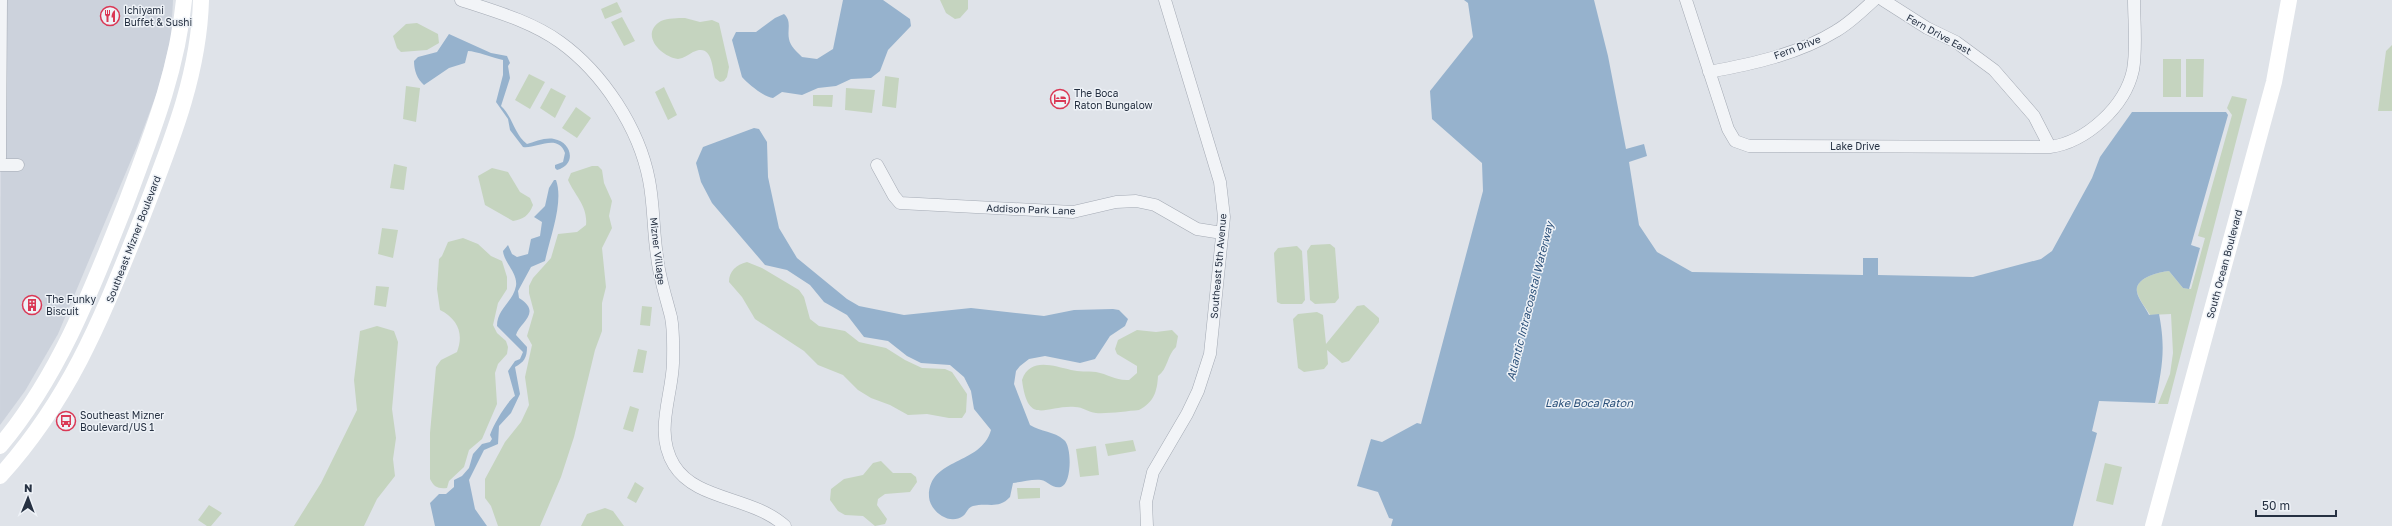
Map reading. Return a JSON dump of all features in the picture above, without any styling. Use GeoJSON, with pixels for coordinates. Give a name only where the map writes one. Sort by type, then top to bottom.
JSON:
{"type":"FeatureCollection","features":[{"type":"Feature","properties":{"kind":"main road","name":"Southeast Mizner Boulevard"},"geometry":{"type":"LineString","coordinates":[[0,446],[44,384],[71,337],[93,286],[160,112],[178,43],[184,0]]}},
{"type":"Feature","properties":{"kind":"main road","name":"Southeast Mizner Boulevard"},"geometry":{"type":"LineString","coordinates":[[0,476],[19,455],[63,392],[103,315],[166,157],[185,101],[198,46],[201,0]]}},
{"type":"Feature","properties":{"kind":"main road","name":"South Ocean Boulevard"},"geometry":{"type":"LineString","coordinates":[[2153,526],[2274,82],[2289,0]]}},
{"type":"Feature","properties":{"kind":"street"},"geometry":{"type":"LineString","coordinates":[[0,158],[1,0]]}},
{"type":"Feature","properties":{"kind":"street","name":"Mizner Village"},"geometry":{"type":"LineString","coordinates":[[461,0],[518,19],[560,42],[606,87],[620,109],[640,150],[649,180],[658,267],[671,317],[673,366],[664,428],[669,454],[674,465],[691,483],[704,490],[758,508],[785,526]]}},
{"type":"Feature","properties":{"kind":"street","name":"Southeast 5th Avenue"},"geometry":{"type":"LineString","coordinates":[[1146,526],[1146,502],[1153,472],[1187,414],[1198,390],[1210,354],[1224,205],[1221,188],[1165,0]]}},
{"type":"Feature","properties":{"kind":"street","name":"Lake Drive"},"geometry":{"type":"LineString","coordinates":[[1686,0],[1728,129],[1735,141],[1749,146],[2064,145],[2082,136],[2104,118],[2127,88],[2133,70],[2134,0]]}},
{"type":"Feature","properties":{"kind":"street","name":"Fern Drive"},"geometry":{"type":"LineString","coordinates":[[1709,72],[1758,61],[1805,45],[1836,32],[1874,0]]}},
{"type":"Feature","properties":{"kind":"street","name":"Fern Drive East"},"geometry":{"type":"LineString","coordinates":[[1883,0],[1927,28],[1956,42],[1994,70],[2034,116],[2050,146]]}},
{"type":"Feature","properties":{"kind":"street"},"geometry":{"type":"LineString","coordinates":[[0,165],[18,165]]}},
{"type":"Feature","properties":{"kind":"street","name":"Addison Park Lane"},"geometry":{"type":"LineString","coordinates":[[878,165],[894,196],[900,203],[1073,212],[1116,202],[1136,201],[1155,205],[1197,229],[1222,232]]}},
{"type":"Feature","properties":{"kind":"shaded area"},"geometry":{"type":"Polygon","coordinates":[[[1,0],[173,0],[171,38],[158,90],[137,146],[58,334],[25,391],[0,425],[1,0]]]}},
{"type":"Feature","properties":{"kind":"green space"},"geometry":{"type":"Polygon","coordinates":[[[940,0],[968,0],[968,9],[960,18],[955,19],[946,13],[940,0]]]}},
{"type":"Feature","properties":{"kind":"green space"},"geometry":{"type":"Polygon","coordinates":[[[617,2],[622,12],[605,19],[601,9],[617,2]]]}},
{"type":"Feature","properties":{"kind":"green space"},"geometry":{"type":"Polygon","coordinates":[[[622,17],[635,41],[624,46],[611,22],[622,17]]]}},
{"type":"Feature","properties":{"kind":"green space"},"geometry":{"type":"Polygon","coordinates":[[[685,18],[700,22],[712,20],[719,23],[729,67],[727,77],[724,81],[720,82],[715,78],[712,62],[708,53],[699,50],[678,59],[665,54],[659,50],[655,44],[652,38],[652,32],[655,26],[664,20],[685,18]]]}},
{"type":"Feature","properties":{"kind":"green space"},"geometry":{"type":"Polygon","coordinates":[[[417,23],[438,34],[439,43],[427,50],[401,52],[397,48],[393,36],[406,24],[417,23]]]}},
{"type":"Feature","properties":{"kind":"green space"},"geometry":{"type":"Polygon","coordinates":[[[2392,45],[2392,111],[2378,111],[2386,51],[2392,45]]]}},
{"type":"Feature","properties":{"kind":"green space"},"geometry":{"type":"Polygon","coordinates":[[[2163,59],[2181,59],[2181,97],[2163,97],[2163,59]]]}},
{"type":"Feature","properties":{"kind":"green space"},"geometry":{"type":"Polygon","coordinates":[[[2186,59],[2204,59],[2203,97],[2186,97],[2186,59]]]}},
{"type":"Feature","properties":{"kind":"green space"},"geometry":{"type":"Polygon","coordinates":[[[529,74],[545,82],[530,109],[515,100],[529,74]]]}},
{"type":"Feature","properties":{"kind":"green space"},"geometry":{"type":"Polygon","coordinates":[[[885,76],[899,78],[896,108],[882,106],[885,76]]]}},
{"type":"Feature","properties":{"kind":"green space"},"geometry":{"type":"Polygon","coordinates":[[[406,86],[420,88],[416,122],[403,119],[406,86]]]}},
{"type":"Feature","properties":{"kind":"green space"},"geometry":{"type":"Polygon","coordinates":[[[664,87],[677,115],[668,120],[655,92],[664,87]]]}},
{"type":"Feature","properties":{"kind":"green space"},"geometry":{"type":"Polygon","coordinates":[[[551,88],[566,96],[555,118],[540,108],[551,88]]]}},
{"type":"Feature","properties":{"kind":"green space"},"geometry":{"type":"Polygon","coordinates":[[[846,88],[875,90],[872,113],[845,110],[846,88]]]}},
{"type":"Feature","properties":{"kind":"green space"},"geometry":{"type":"Polygon","coordinates":[[[813,95],[833,95],[832,107],[813,106],[813,95]]]}},
{"type":"Feature","properties":{"kind":"green space"},"geometry":{"type":"Polygon","coordinates":[[[2232,96],[2247,99],[2168,404],[2158,404],[2170,374],[2173,353],[2171,314],[2150,315],[2139,298],[2137,287],[2143,279],[2169,271],[2183,288],[2191,289],[2205,238],[2198,236],[2232,115],[2227,108],[2232,96]]]}},
{"type":"Feature","properties":{"kind":"green space"},"geometry":{"type":"Polygon","coordinates":[[[576,107],[591,118],[577,138],[562,128],[576,107]]]}},
{"type":"Feature","properties":{"kind":"green space"},"geometry":{"type":"Polygon","coordinates":[[[394,164],[407,167],[404,190],[390,188],[394,164]]]}},
{"type":"Feature","properties":{"kind":"green space"},"geometry":{"type":"Polygon","coordinates":[[[592,166],[598,166],[602,170],[604,183],[612,201],[609,216],[612,228],[602,248],[606,287],[602,303],[602,331],[595,350],[574,437],[561,477],[540,526],[498,526],[491,506],[485,498],[485,479],[505,442],[521,422],[529,405],[525,377],[532,345],[527,336],[534,312],[529,293],[529,286],[533,278],[551,258],[558,234],[577,232],[586,225],[583,207],[568,180],[571,173],[592,166]]]}},
{"type":"Feature","properties":{"kind":"green space"},"geometry":{"type":"Polygon","coordinates":[[[492,168],[508,172],[520,192],[530,198],[533,205],[530,212],[525,216],[513,221],[485,205],[478,176],[492,168]]]}},
{"type":"Feature","properties":{"kind":"green space"},"geometry":{"type":"Polygon","coordinates":[[[382,228],[398,230],[393,258],[378,254],[382,228]]]}},
{"type":"Feature","properties":{"kind":"green space"},"geometry":{"type":"Polygon","coordinates":[[[463,238],[478,244],[491,256],[502,261],[507,277],[507,289],[498,303],[493,325],[497,333],[506,341],[508,347],[507,354],[498,364],[495,373],[497,404],[482,439],[469,450],[464,467],[449,481],[447,488],[441,488],[435,486],[430,479],[430,433],[436,367],[441,360],[457,352],[460,339],[455,322],[440,310],[437,289],[439,259],[442,256],[448,242],[463,238]]]}},
{"type":"Feature","properties":{"kind":"green space"},"geometry":{"type":"Polygon","coordinates":[[[1330,244],[1335,248],[1339,298],[1335,303],[1315,304],[1310,300],[1307,251],[1311,245],[1330,244]]]}},
{"type":"Feature","properties":{"kind":"green space"},"geometry":{"type":"Polygon","coordinates":[[[1297,246],[1302,251],[1305,300],[1302,304],[1281,304],[1277,302],[1274,253],[1278,248],[1297,246]]]}},
{"type":"Feature","properties":{"kind":"green space"},"geometry":{"type":"Polygon","coordinates":[[[747,262],[762,268],[799,290],[804,297],[810,319],[819,326],[845,331],[859,342],[886,348],[905,360],[922,368],[945,369],[952,372],[967,394],[966,412],[962,418],[949,418],[927,414],[908,415],[890,405],[871,398],[858,390],[843,375],[818,365],[804,351],[755,319],[742,297],[729,282],[730,275],[734,269],[747,262]]]}},
{"type":"Feature","properties":{"kind":"green space"},"geometry":{"type":"Polygon","coordinates":[[[376,286],[389,287],[386,307],[374,305],[376,286]]]}},
{"type":"Feature","properties":{"kind":"green space"},"geometry":{"type":"Polygon","coordinates":[[[1364,305],[1379,318],[1379,322],[1349,361],[1342,363],[1327,350],[1328,364],[1324,369],[1304,372],[1298,368],[1293,319],[1298,314],[1317,312],[1323,315],[1326,344],[1357,306],[1364,305]]]}},
{"type":"Feature","properties":{"kind":"green space"},"geometry":{"type":"Polygon","coordinates":[[[642,306],[652,307],[650,326],[640,325],[642,306]]]}},
{"type":"Feature","properties":{"kind":"green space"},"geometry":{"type":"Polygon","coordinates":[[[377,326],[394,331],[398,342],[392,409],[396,438],[393,459],[395,476],[377,499],[364,526],[294,526],[321,483],[357,410],[354,380],[360,331],[377,326]]]}},
{"type":"Feature","properties":{"kind":"green space"},"geometry":{"type":"Polygon","coordinates":[[[1137,330],[1156,332],[1172,330],[1178,336],[1176,347],[1173,350],[1164,370],[1158,376],[1156,392],[1148,404],[1144,407],[1139,410],[1100,413],[1075,407],[1040,410],[1033,409],[1029,404],[1025,395],[1022,380],[1030,368],[1036,366],[1050,365],[1074,371],[1096,372],[1129,380],[1137,373],[1137,366],[1117,354],[1115,349],[1118,340],[1137,330]]]}},
{"type":"Feature","properties":{"kind":"green space"},"geometry":{"type":"Polygon","coordinates":[[[638,349],[647,351],[643,373],[633,372],[638,349]]]}},
{"type":"Feature","properties":{"kind":"green space"},"geometry":{"type":"Polygon","coordinates":[[[630,406],[639,409],[633,432],[623,429],[630,406]]]}},
{"type":"Feature","properties":{"kind":"green space"},"geometry":{"type":"Polygon","coordinates":[[[1133,440],[1136,451],[1108,456],[1105,444],[1133,440]]]}},
{"type":"Feature","properties":{"kind":"green space"},"geometry":{"type":"Polygon","coordinates":[[[1096,446],[1099,475],[1080,477],[1076,449],[1096,446]]]}},
{"type":"Feature","properties":{"kind":"green space"},"geometry":{"type":"Polygon","coordinates":[[[881,461],[893,473],[911,473],[916,477],[917,482],[910,492],[885,494],[878,499],[877,505],[887,519],[885,524],[875,526],[863,516],[845,515],[838,511],[830,500],[831,489],[844,479],[863,475],[873,463],[881,461]]]}},
{"type":"Feature","properties":{"kind":"green space"},"geometry":{"type":"Polygon","coordinates":[[[2105,463],[2122,467],[2113,505],[2096,501],[2105,463]]]}},
{"type":"Feature","properties":{"kind":"green space"},"geometry":{"type":"Polygon","coordinates":[[[635,482],[644,488],[636,503],[627,498],[635,482]]]}},
{"type":"Feature","properties":{"kind":"green space"},"geometry":{"type":"Polygon","coordinates":[[[1017,488],[1040,488],[1040,498],[1018,499],[1017,488]]]}},
{"type":"Feature","properties":{"kind":"green space"},"geometry":{"type":"Polygon","coordinates":[[[209,505],[222,513],[211,526],[207,526],[198,520],[209,505]]]}},
{"type":"Feature","properties":{"kind":"green space"},"geometry":{"type":"Polygon","coordinates":[[[605,508],[613,511],[624,526],[581,526],[587,514],[605,508]]]}},
{"type":"Feature","properties":{"kind":"water"},"geometry":{"type":"Polygon","coordinates":[[[843,0],[883,0],[910,19],[911,26],[888,50],[880,71],[871,78],[851,79],[836,86],[818,88],[802,95],[782,92],[773,98],[761,93],[742,77],[732,40],[736,32],[756,32],[775,18],[784,14],[789,23],[789,39],[792,46],[802,57],[817,59],[833,49],[843,0]]]}},
{"type":"Feature","properties":{"kind":"water"},"geometry":{"type":"Polygon","coordinates":[[[1464,0],[1594,0],[1608,56],[1626,149],[1644,144],[1647,156],[1629,162],[1639,225],[1657,252],[1692,272],[1863,275],[1863,258],[1878,258],[1878,275],[1973,277],[2041,259],[2052,251],[2092,178],[2100,157],[2132,112],[2226,112],[2228,115],[2191,245],[2200,248],[2189,289],[2183,288],[2169,271],[2143,279],[2137,287],[2139,298],[2149,315],[2159,314],[2163,349],[2160,379],[2155,403],[2099,401],[2092,431],[2097,433],[2073,526],[1391,526],[1393,519],[1389,518],[1378,492],[1357,486],[1371,439],[1382,442],[1417,423],[1421,424],[1483,191],[1482,163],[1432,119],[1430,91],[1473,37],[1468,3],[1464,0]]]}},
{"type":"Feature","properties":{"kind":"water"},"geometry":{"type":"Polygon","coordinates":[[[449,34],[491,53],[507,56],[510,63],[508,66],[510,78],[501,106],[505,110],[519,135],[527,144],[540,140],[554,139],[565,144],[570,154],[568,163],[557,170],[555,165],[563,162],[565,153],[562,147],[557,144],[546,143],[523,147],[510,130],[508,119],[496,102],[503,75],[503,60],[468,51],[465,63],[449,68],[424,85],[419,80],[416,74],[414,61],[418,57],[437,52],[449,34]]]}},
{"type":"Feature","properties":{"kind":"water"},"geometry":{"type":"Polygon","coordinates":[[[754,128],[759,129],[767,142],[768,177],[779,228],[797,258],[847,299],[859,306],[904,315],[971,308],[1044,316],[1074,310],[1113,309],[1119,310],[1128,319],[1125,326],[1110,336],[1095,359],[1080,363],[1045,356],[1029,359],[1016,371],[1014,384],[1030,425],[1060,437],[1067,444],[1070,465],[1065,484],[1061,487],[1055,487],[1044,481],[1038,480],[1013,483],[1010,497],[1006,501],[997,505],[973,506],[958,519],[946,518],[937,512],[930,502],[929,497],[931,484],[937,475],[946,468],[977,450],[985,442],[991,430],[974,409],[971,391],[964,377],[950,365],[921,363],[907,356],[888,341],[864,337],[847,315],[824,302],[810,285],[787,270],[765,265],[712,203],[701,182],[696,163],[703,147],[754,128]]]}},
{"type":"Feature","properties":{"kind":"water"},"geometry":{"type":"Polygon","coordinates":[[[554,180],[556,180],[558,189],[557,209],[545,261],[531,267],[518,291],[519,298],[526,303],[529,308],[528,318],[516,335],[527,347],[524,359],[515,367],[520,394],[511,413],[499,426],[498,444],[484,450],[469,480],[475,509],[487,526],[435,526],[430,503],[439,494],[446,494],[454,487],[454,480],[462,476],[469,468],[473,454],[482,444],[490,442],[492,439],[490,435],[497,419],[515,396],[508,371],[515,361],[520,359],[523,352],[497,326],[502,310],[512,297],[516,286],[515,277],[503,251],[508,245],[512,254],[517,257],[528,254],[531,239],[540,236],[542,222],[534,217],[545,206],[549,188],[554,180]]]}},
{"type":"Feature","properties":{"kind":"place","name":"Ichiyami Buffet & Sushi"},"geometry":{"type":"Point","coordinates":[110,16]}},
{"type":"Feature","properties":{"kind":"place","name":"The Boca Raton Bungalow"},"geometry":{"type":"Point","coordinates":[1060,99]}},
{"type":"Feature","properties":{"kind":"place","name":"The Funky Biscuit"},"geometry":{"type":"Point","coordinates":[32,305]}},
{"type":"Feature","properties":{"kind":"place","name":"Southeast Mizner Boulevard/US 1"},"geometry":{"type":"Point","coordinates":[66,421]}},
{"type":"Feature","properties":{"kind":"water label","name":"Atlantic Intracoastal Waterway"},"geometry":{"type":"Point","coordinates":[1530,301]}},
{"type":"Feature","properties":{"kind":"water label","name":"Lake Boca Raton"},"geometry":{"type":"Point","coordinates":[1589,403]}}]}
